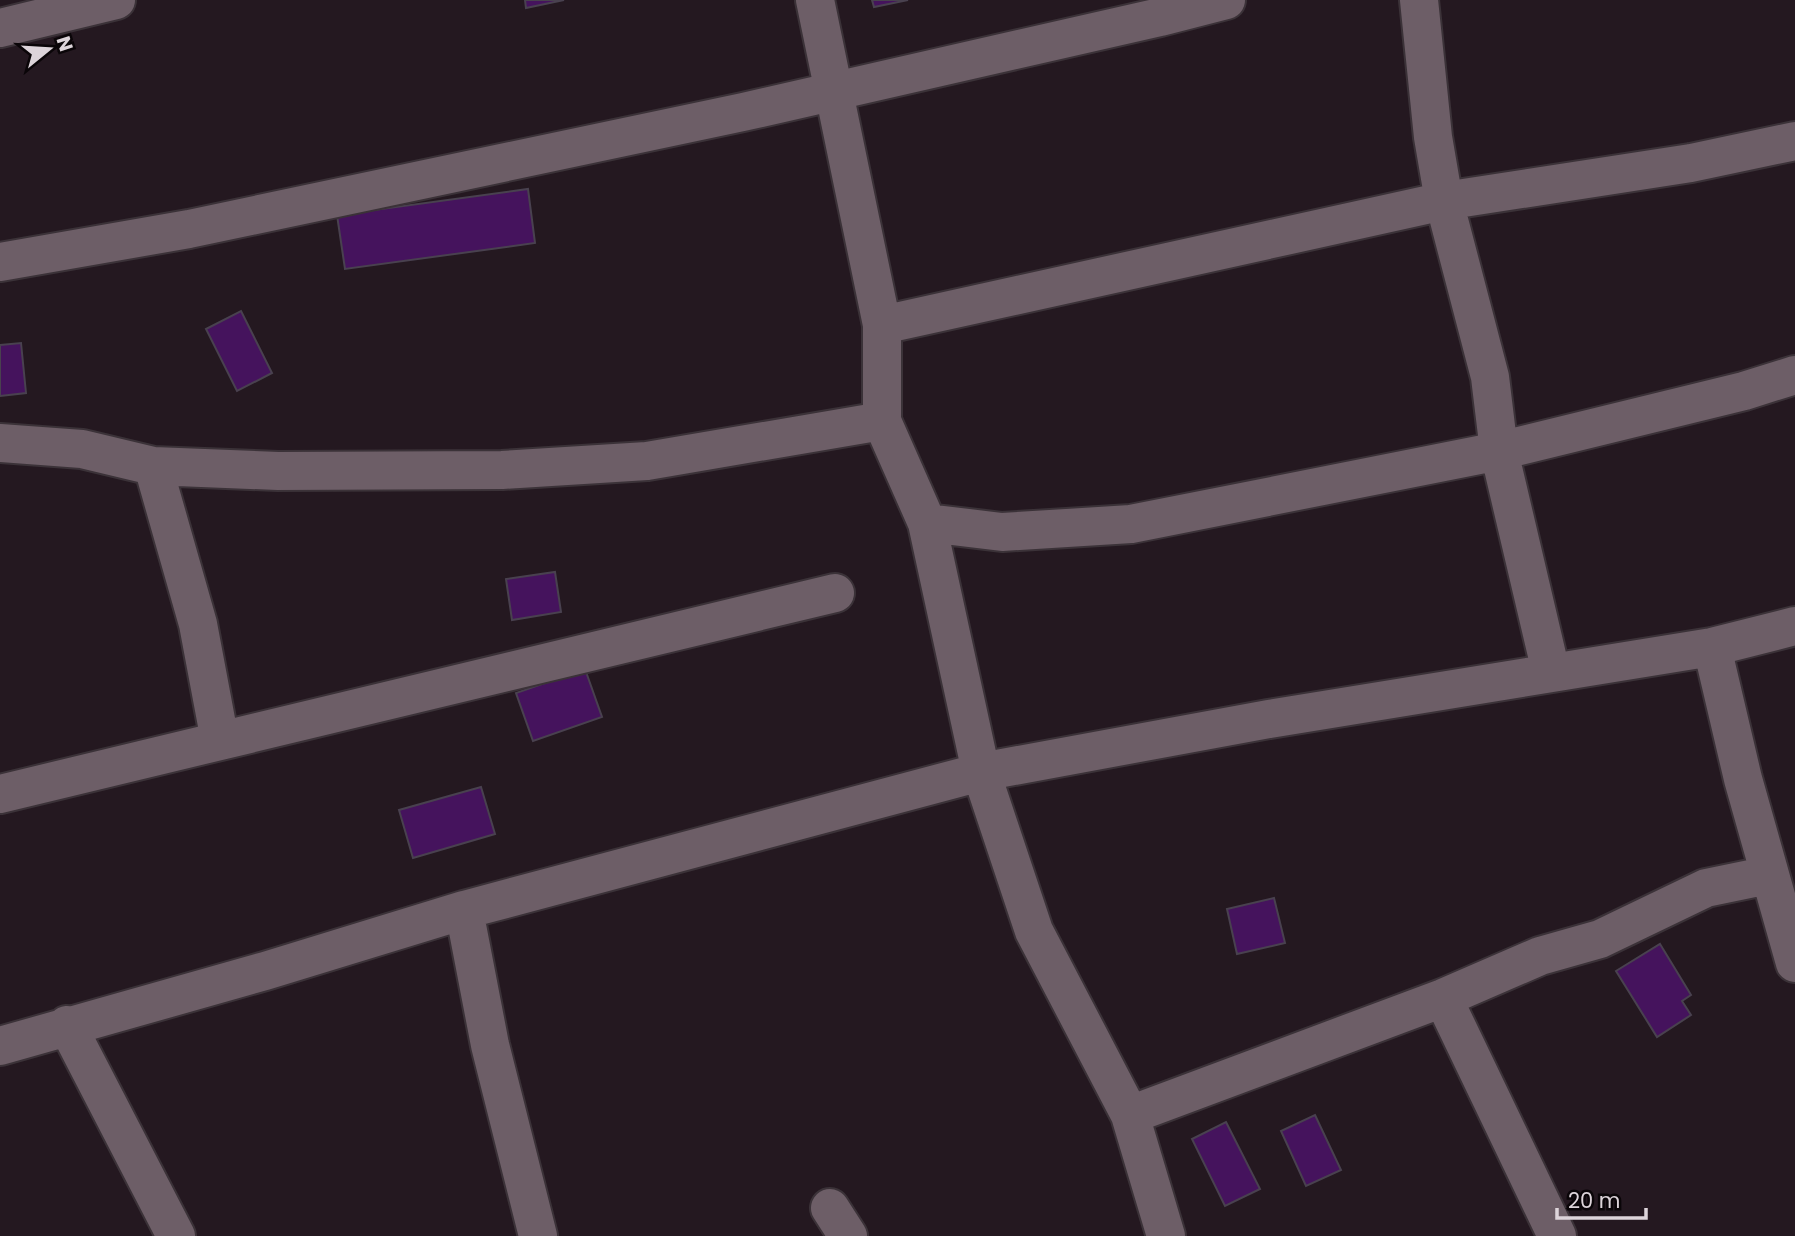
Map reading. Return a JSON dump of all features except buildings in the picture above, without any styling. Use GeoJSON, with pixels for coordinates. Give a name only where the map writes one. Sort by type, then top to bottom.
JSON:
{"type":"FeatureCollection","features":[{"type":"Feature","properties":{"kind":"street"},"geometry":{"type":"LineString","coordinates":[[0,28],[116,0]]}},
{"type":"Feature","properties":{"kind":"street"},"geometry":{"type":"LineString","coordinates":[[815,0],[882,325],[882,421],[927,523],[981,772],[1034,931],[1130,1115],[1166,1236]]}},
{"type":"Feature","properties":{"kind":"street"},"geometry":{"type":"LineString","coordinates":[[0,262],[189,229],[836,92],[1160,18],[1226,0]]}},
{"type":"Feature","properties":{"kind":"street"},"geometry":{"type":"LineString","coordinates":[[1419,0],[1433,137],[1444,201],[1490,377],[1499,451],[1551,672]]}},
{"type":"Feature","properties":{"kind":"street"},"geometry":{"type":"LineString","coordinates":[[882,325],[1444,201],[1691,163],[1795,141]]}},
{"type":"Feature","properties":{"kind":"street"},"geometry":{"type":"LineString","coordinates":[[927,523],[1002,532],[1130,524],[1499,451],[1744,391],[1795,375]]}},
{"type":"Feature","properties":{"kind":"street"},"geometry":{"type":"LineString","coordinates":[[0,443],[82,449],[153,466],[278,471],[515,469],[647,461],[882,421]]}},
{"type":"Feature","properties":{"kind":"street"},"geometry":{"type":"LineString","coordinates":[[153,466],[198,624],[220,741]]}},
{"type":"Feature","properties":{"kind":"street"},"geometry":{"type":"LineString","coordinates":[[0,794],[835,593]]}},
{"type":"Feature","properties":{"kind":"street"},"geometry":{"type":"LineString","coordinates":[[0,1046],[265,971],[464,910],[981,772],[1269,719],[1712,647],[1795,626]]}},
{"type":"Feature","properties":{"kind":"street"},"geometry":{"type":"LineString","coordinates":[[1712,647],[1743,779],[1795,962]]}},
{"type":"Feature","properties":{"kind":"street"},"geometry":{"type":"LineString","coordinates":[[1130,1115],[1443,998],[1541,956],[1600,939],[1706,888],[1769,875]]}},
{"type":"Feature","properties":{"kind":"street"},"geometry":{"type":"LineString","coordinates":[[464,910],[490,1045],[538,1236]]}},
{"type":"Feature","properties":{"kind":"street"},"geometry":{"type":"LineString","coordinates":[[1443,998],[1557,1236]]}},
{"type":"Feature","properties":{"kind":"street"},"geometry":{"type":"LineString","coordinates":[[67,1025],[176,1236]]}}]}
